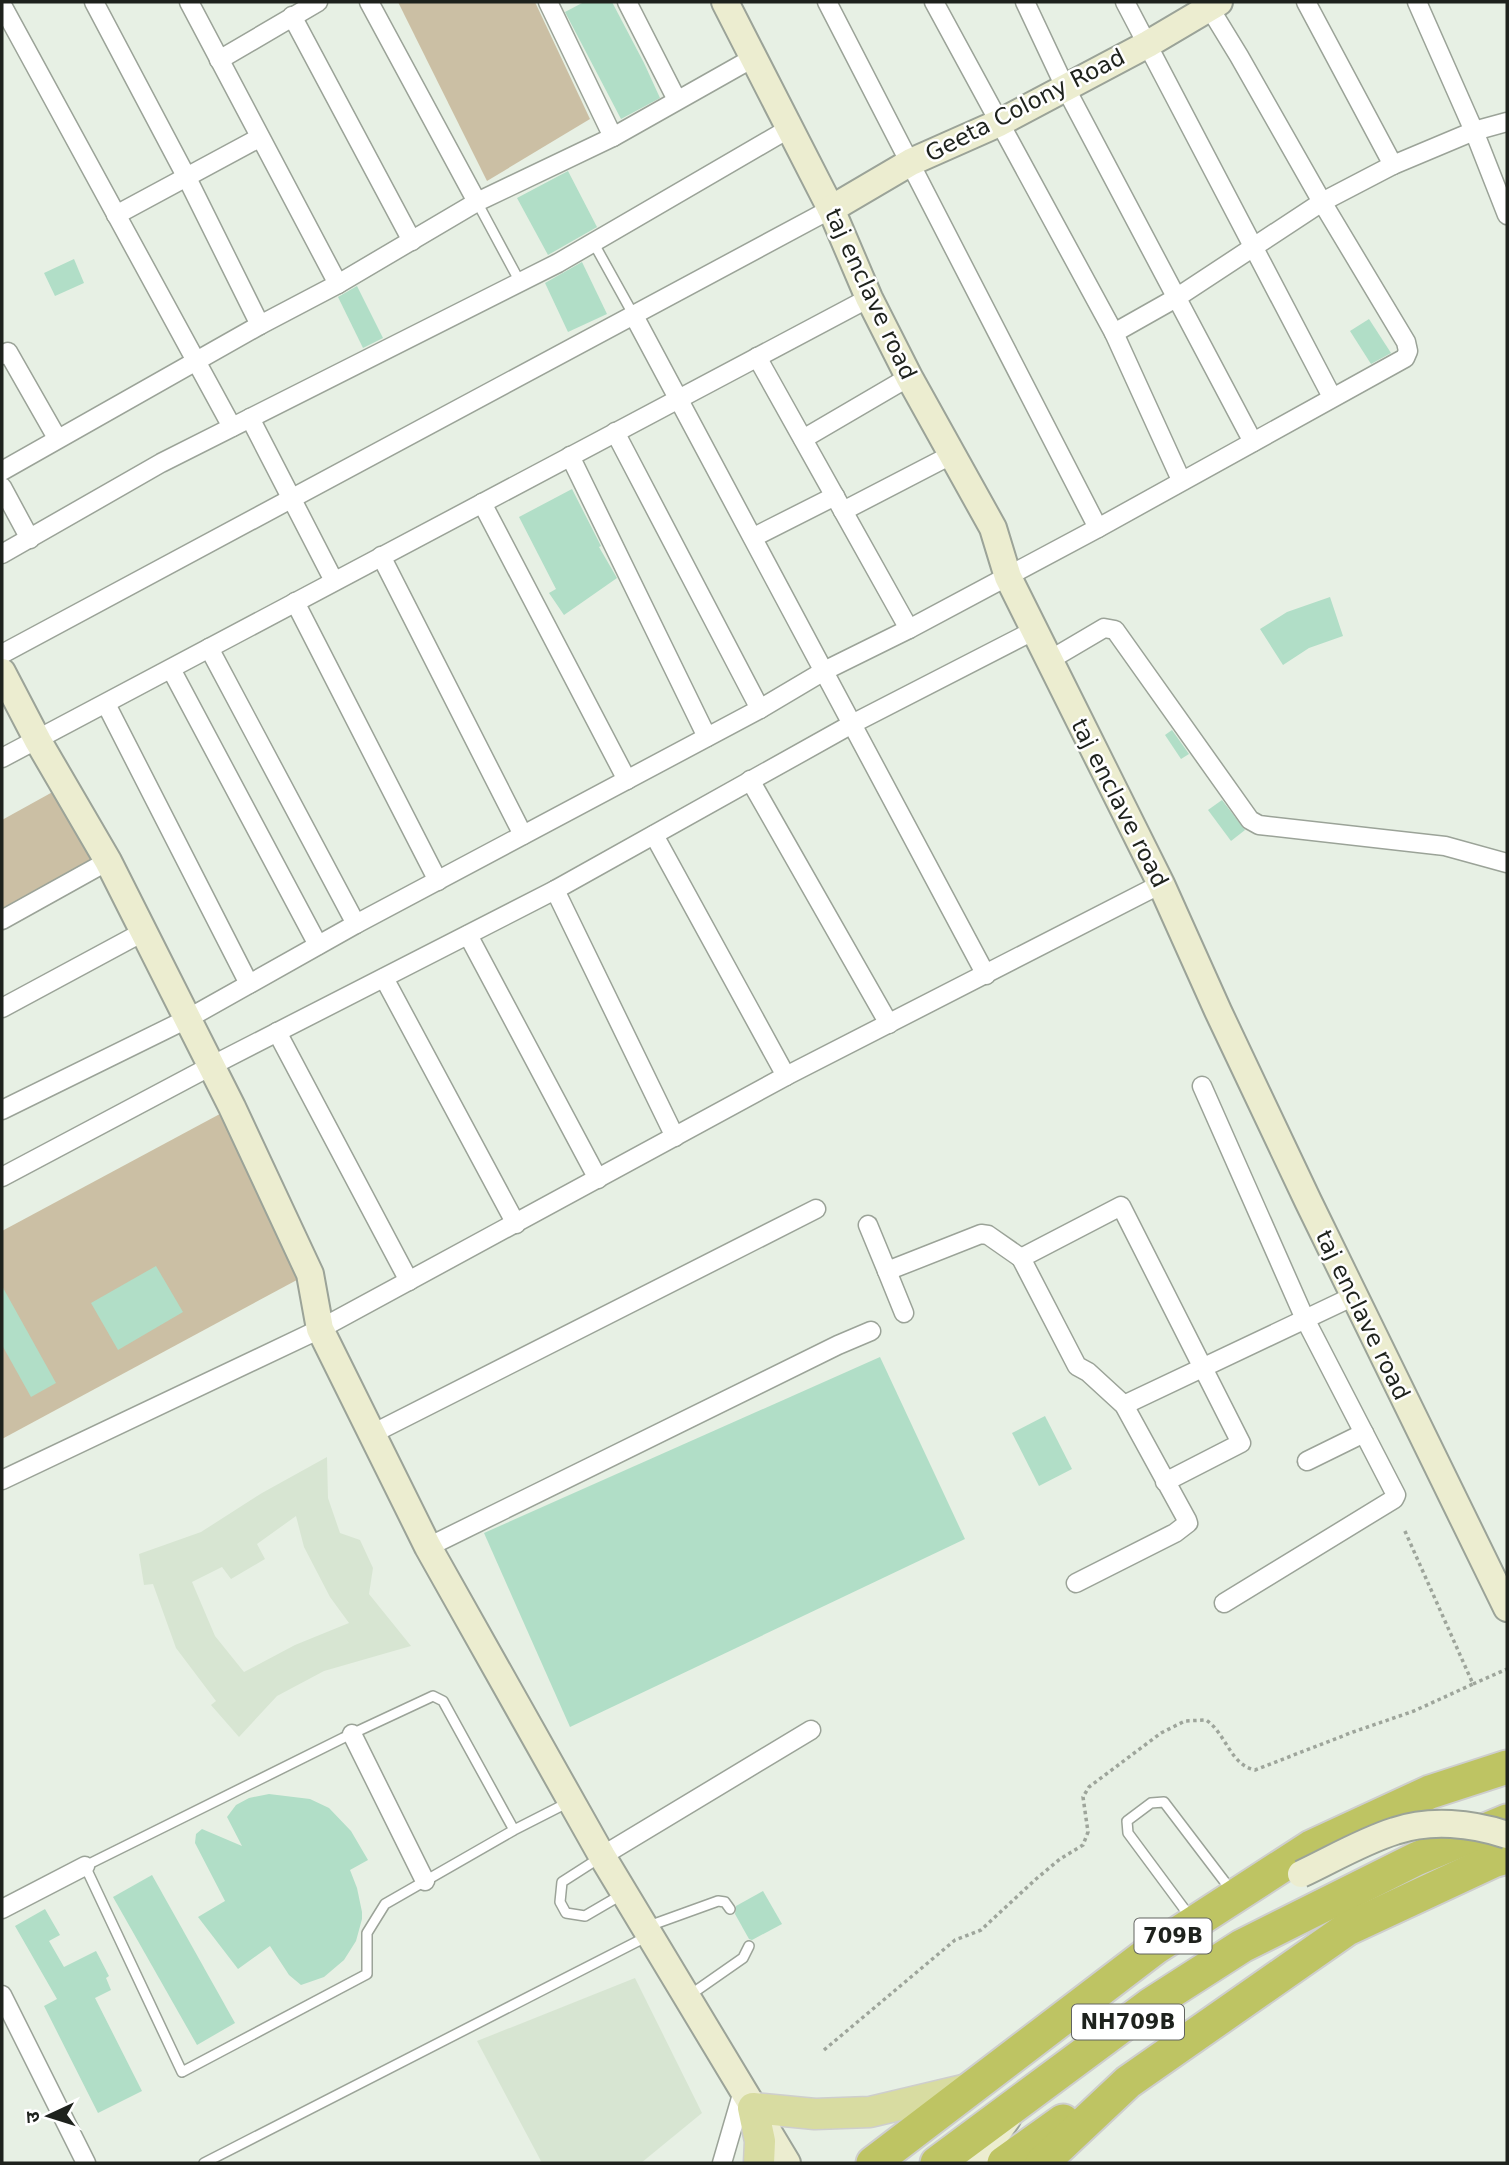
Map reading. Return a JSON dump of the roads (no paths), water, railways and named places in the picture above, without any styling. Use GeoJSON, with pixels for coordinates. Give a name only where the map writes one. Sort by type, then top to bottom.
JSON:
{"type":"FeatureCollection","features":[{"type":"Feature","properties":{"kind":"highway","name":"709B"},"geometry":{"type":"LineString","coordinates":[[873,2163],[1155,1948],[1311,1847],[1430,1792],[1507,1767]]}},
{"type":"Feature","properties":{"kind":"highway","name":"NH709B"},"geometry":{"type":"LineString","coordinates":[[937,2163],[1150,2005],[1242,1946],[1416,1858],[1507,1821]]}},
{"type":"Feature","properties":{"kind":"highway","name":"NH709B"},"geometry":{"type":"LineString","coordinates":[[1042,2163],[1128,2082],[1347,1929],[1507,1857]]}},
{"type":"Feature","properties":{"kind":"highway"},"geometry":{"type":"LineString","coordinates":[[1004,2163],[1048,2131],[1128,2082]]}},
{"type":"Feature","properties":{"kind":"main road"},"geometry":{"type":"LineString","coordinates":[[759,2163],[760,2141],[748,2099],[815,2114],[870,2112],[973,2088]]}},
{"type":"Feature","properties":{"kind":"street"},"geometry":{"type":"LineString","coordinates":[[94,2],[186,176],[260,325]]}},
{"type":"Feature","properties":{"kind":"street"},"geometry":{"type":"LineString","coordinates":[[189,2],[338,284]]}},
{"type":"Feature","properties":{"kind":"street"},"geometry":{"type":"LineString","coordinates":[[219,60],[318,2]]}},
{"type":"Feature","properties":{"kind":"street"},"geometry":{"type":"LineString","coordinates":[[369,2],[477,202]]}},
{"type":"Feature","properties":{"kind":"street"},"geometry":{"type":"LineString","coordinates":[[548,2],[613,137]]}},
{"type":"Feature","properties":{"kind":"street"},"geometry":{"type":"LineString","coordinates":[[627,2],[677,100]]}},
{"type":"Feature","properties":{"kind":"street","name":"taj enclave road"},"geometry":{"type":"LineString","coordinates":[[725,2],[831,209],[869,298],[909,377],[993,528],[1008,577],[1033,631],[1161,884],[1218,1011],[1354,1296],[1507,1608]]}},
{"type":"Feature","properties":{"kind":"street"},"geometry":{"type":"LineString","coordinates":[[827,2],[1098,528]]}},
{"type":"Feature","properties":{"kind":"street"},"geometry":{"type":"LineString","coordinates":[[934,2],[1114,333],[1181,480]]}},
{"type":"Feature","properties":{"kind":"street"},"geometry":{"type":"LineString","coordinates":[[1025,2],[1065,87],[1254,442]]}},
{"type":"Feature","properties":{"kind":"street"},"geometry":{"type":"LineString","coordinates":[[1125,2],[1332,397]]}},
{"type":"Feature","properties":{"kind":"street"},"geometry":{"type":"LineString","coordinates":[[1306,2],[1393,165]]}},
{"type":"Feature","properties":{"kind":"street"},"geometry":{"type":"LineString","coordinates":[[1417,2],[1474,131],[1507,215]]}},
{"type":"Feature","properties":{"kind":"street"},"geometry":{"type":"LineString","coordinates":[[2,1110],[187,1018],[356,924],[760,709],[824,671],[1008,577],[1332,397],[1401,362],[1408,351],[1406,342],[1322,202],[1211,3]]}},
{"type":"Feature","properties":{"kind":"street","name":"Geeta Colony Road"},"geometry":{"type":"LineString","coordinates":[[831,209],[911,162],[999,123],[1148,44],[1211,3]]}},
{"type":"Feature","properties":{"kind":"street"},"geometry":{"type":"LineString","coordinates":[[2,5],[232,427]]}},
{"type":"Feature","properties":{"kind":"street"},"geometry":{"type":"LineString","coordinates":[[292,16],[411,241]]}},
{"type":"Feature","properties":{"kind":"street"},"geometry":{"type":"LineString","coordinates":[[2,471],[195,361],[338,284],[477,202],[613,137],[753,58]]}},
{"type":"Feature","properties":{"kind":"street"},"geometry":{"type":"LineString","coordinates":[[1114,333],[1176,298],[1322,202],[1393,165],[1474,131],[1507,122]]}},
{"type":"Feature","properties":{"kind":"street"},"geometry":{"type":"LineString","coordinates":[[2,554],[161,463],[520,282],[790,128]]}},
{"type":"Feature","properties":{"kind":"street"},"geometry":{"type":"LineString","coordinates":[[116,215],[259,138]]}},
{"type":"Feature","properties":{"kind":"street"},"geometry":{"type":"LineString","coordinates":[[2,654],[831,209]]}},
{"type":"Feature","properties":{"kind":"street"},"geometry":{"type":"LineString","coordinates":[[2,758],[869,298]]}},
{"type":"Feature","properties":{"kind":"street"},"geometry":{"type":"LineString","coordinates":[[634,314],[986,975]]}},
{"type":"Feature","properties":{"kind":"street"},"geometry":{"type":"LineString","coordinates":[[4,349],[57,438]]}},
{"type":"Feature","properties":{"kind":"street"},"geometry":{"type":"LineString","coordinates":[[757,357],[909,629]]}},
{"type":"Feature","properties":{"kind":"street"},"geometry":{"type":"LineString","coordinates":[[803,439],[909,377]]}},
{"type":"Feature","properties":{"kind":"street"},"geometry":{"type":"LineString","coordinates":[[250,418],[334,581]]}},
{"type":"Feature","properties":{"kind":"street"},"geometry":{"type":"LineString","coordinates":[[615,432],[760,709]]}},
{"type":"Feature","properties":{"kind":"street"},"geometry":{"type":"LineString","coordinates":[[754,537],[839,504],[953,454]]}},
{"type":"Feature","properties":{"kind":"street"},"geometry":{"type":"LineString","coordinates":[[570,456],[707,737]]}},
{"type":"Feature","properties":{"kind":"street"},"geometry":{"type":"LineString","coordinates":[[2,487],[30,539]]}},
{"type":"Feature","properties":{"kind":"street"},"geometry":{"type":"LineString","coordinates":[[482,503],[627,780]]}},
{"type":"Feature","properties":{"kind":"street"},"geometry":{"type":"LineString","coordinates":[[381,556],[523,835]]}},
{"type":"Feature","properties":{"kind":"street"},"geometry":{"type":"LineString","coordinates":[[295,602],[438,881]]}},
{"type":"Feature","properties":{"kind":"street"},"geometry":{"type":"LineString","coordinates":[[1048,661],[1104,628],[1115,631],[1254,823],[1266,827],[1445,846],[1507,863]]}},
{"type":"Feature","properties":{"kind":"street"},"geometry":{"type":"LineString","coordinates":[[2,1177],[211,1066],[555,890],[852,724],[1033,631]]}},
{"type":"Feature","properties":{"kind":"street"},"geometry":{"type":"LineString","coordinates":[[209,648],[356,924]]}},
{"type":"Feature","properties":{"kind":"street"},"geometry":{"type":"LineString","coordinates":[[170,669],[318,945]]}},
{"type":"Feature","properties":{"kind":"street"},"geometry":{"type":"LineString","coordinates":[[2,673],[108,862],[211,1066],[310,1274],[320,1329],[428,1547],[602,1856],[787,2163]]}},
{"type":"Feature","properties":{"kind":"street"},"geometry":{"type":"LineString","coordinates":[[106,704],[249,984]]}},
{"type":"Feature","properties":{"kind":"street"},"geometry":{"type":"LineString","coordinates":[[750,780],[889,1024]]}},
{"type":"Feature","properties":{"kind":"street"},"geometry":{"type":"LineString","coordinates":[[654,835],[786,1076]]}},
{"type":"Feature","properties":{"kind":"street"},"geometry":{"type":"LineString","coordinates":[[2,920],[108,862]]}},
{"type":"Feature","properties":{"kind":"street"},"geometry":{"type":"LineString","coordinates":[[2,1480],[320,1329],[786,1076],[1161,884]]}},
{"type":"Feature","properties":{"kind":"street"},"geometry":{"type":"LineString","coordinates":[[555,890],[675,1137]]}},
{"type":"Feature","properties":{"kind":"street"},"geometry":{"type":"LineString","coordinates":[[2,1008],[143,932]]}},
{"type":"Feature","properties":{"kind":"street"},"geometry":{"type":"LineString","coordinates":[[468,934],[598,1179]]}},
{"type":"Feature","properties":{"kind":"street"},"geometry":{"type":"LineString","coordinates":[[384,978],[516,1224]]}},
{"type":"Feature","properties":{"kind":"street"},"geometry":{"type":"LineString","coordinates":[[278,1032],[409,1282]]}},
{"type":"Feature","properties":{"kind":"street"},"geometry":{"type":"LineString","coordinates":[[1202,1086],[1306,1319],[1395,1493],[1394,1499],[1224,1603]]}},
{"type":"Feature","properties":{"kind":"street"},"geometry":{"type":"LineString","coordinates":[[1021,1258],[1121,1206],[1241,1443],[1165,1482]]}},
{"type":"Feature","properties":{"kind":"street"},"geometry":{"type":"LineString","coordinates":[[368,1426],[816,1209]]}},
{"type":"Feature","properties":{"kind":"street"},"geometry":{"type":"LineString","coordinates":[[868,1225],[904,1313]]}},
{"type":"Feature","properties":{"kind":"street"},"geometry":{"type":"LineString","coordinates":[[887,1271],[981,1234],[988,1235],[1021,1258],[1077,1366],[1088,1372],[1124,1405],[1188,1523],[1175,1533],[1076,1583]]}},
{"type":"Feature","properties":{"kind":"street"},"geometry":{"type":"LineString","coordinates":[[1124,1405],[1354,1296]]}},
{"type":"Feature","properties":{"kind":"street"},"geometry":{"type":"LineString","coordinates":[[428,1547],[871,1331]]}},
{"type":"Feature","properties":{"kind":"street"},"geometry":{"type":"LineString","coordinates":[[1307,1461],[1364,1433]]}},
{"type":"Feature","properties":{"kind":"street"},"geometry":{"type":"LineString","coordinates":[[602,1856],[811,1730]]}},
{"type":"Feature","properties":{"kind":"street"},"geometry":{"type":"LineString","coordinates":[[352,1734],[425,1881]]}},
{"type":"Feature","properties":{"kind":"street"},"geometry":{"type":"LineString","coordinates":[[894,2163],[1175,1952],[1301,1874],[1395,1831],[1414,1827],[1454,1824],[1507,1835]]}},
{"type":"Feature","properties":{"kind":"street"},"geometry":{"type":"LineString","coordinates":[[2,1909],[85,1866]]}},
{"type":"Feature","properties":{"kind":"street"},"geometry":{"type":"LineString","coordinates":[[2,1996],[86,2163]]}},
{"type":"Feature","properties":{"kind":"street"},"geometry":{"type":"LineString","coordinates":[[722,2163],[748,2099]]}},
{"type":"Feature","properties":{"kind":"street"},"geometry":{"type":"LineString","coordinates":[[975,2163],[1021,2102]]}},
{"type":"Feature","properties":{"kind":"lane"},"geometry":{"type":"LineString","coordinates":[[477,202],[520,282]]}},
{"type":"Feature","properties":{"kind":"lane"},"geometry":{"type":"LineString","coordinates":[[593,242],[634,314]]}},
{"type":"Feature","properties":{"kind":"lane"},"geometry":{"type":"LineString","coordinates":[[514,1830],[443,1701],[433,1696],[85,1866],[182,2072],[367,1974],[367,1933],[384,1904],[571,1801]]}},
{"type":"Feature","properties":{"kind":"lane"},"geometry":{"type":"LineString","coordinates":[[1194,1923],[1128,1833],[1127,1821],[1151,1803],[1164,1802],[1236,1896]]}},
{"type":"Feature","properties":{"kind":"lane"},"geometry":{"type":"LineString","coordinates":[[602,1856],[562,1882],[560,1902],[566,1913],[585,1916],[624,1893]]}},
{"type":"Feature","properties":{"kind":"lane"},"geometry":{"type":"LineString","coordinates":[[204,2163],[647,1931],[718,1901],[725,1902],[730,1909]]}},
{"type":"Feature","properties":{"kind":"lane"},"geometry":{"type":"LineString","coordinates":[[687,1997],[743,1958],[749,1946]]}}]}
